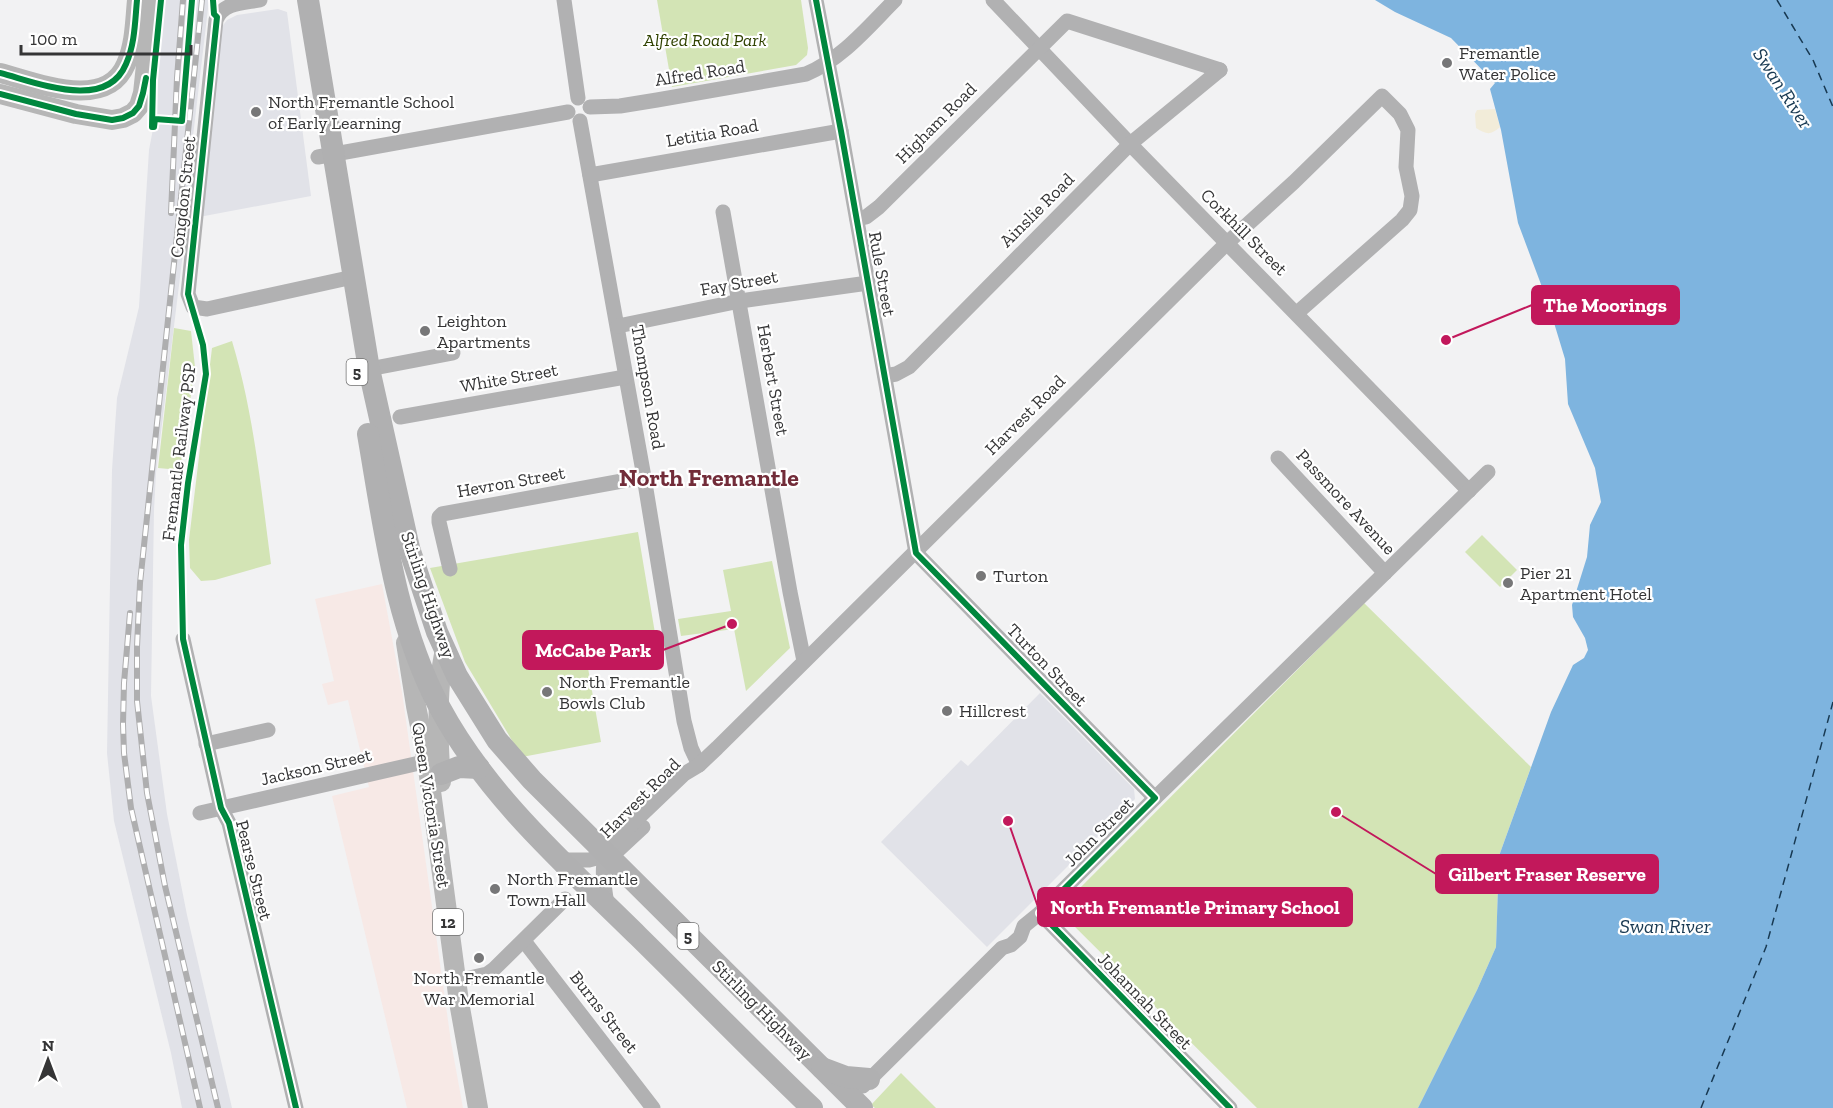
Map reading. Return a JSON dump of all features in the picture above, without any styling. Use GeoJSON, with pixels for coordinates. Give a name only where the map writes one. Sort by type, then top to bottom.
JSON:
{"type":"FeatureCollection","features":[{"type":"Feature","properties":{"kind":"highway","name":"Stirling Highway"},"geometry":{"type":"LineString","coordinates":[[296,0],[347,278],[389,552],[416,655],[440,708],[479,768],[528,827],[804,1104]]}},
{"type":"Feature","properties":{"kind":"highway","name":"Stirling Highway"},"geometry":{"type":"LineString","coordinates":[[308,0],[325,156]]}},
{"type":"Feature","properties":{"kind":"highway","name":"Stirling Highway"},"geometry":{"type":"LineString","coordinates":[[347,278],[409,548],[424,597],[445,650],[474,707],[497,740],[532,780],[821,1068],[852,1105]]}},
{"type":"Feature","properties":{"kind":"highway"},"geometry":{"type":"LineString","coordinates":[[436,765],[479,768]]}},
{"type":"Feature","properties":{"kind":"highway"},"geometry":{"type":"LineString","coordinates":[[821,1068],[846,1077],[869,1079]]}},
{"type":"Feature","properties":{"kind":"main road"},"geometry":{"type":"LineString","coordinates":[[0,73],[77,92],[94,91],[106,85],[122,71],[126,64],[132,44],[137,0]]}},
{"type":"Feature","properties":{"kind":"main road"},"geometry":{"type":"LineString","coordinates":[[0,94],[104,120],[123,118],[133,113],[139,106],[143,93],[153,0]]}},
{"type":"Feature","properties":{"kind":"main road","name":"Queen Victoria Street"},"geometry":{"type":"LineString","coordinates":[[402,608],[416,706],[436,765],[447,842],[460,980],[478,1108]]}},
{"type":"Feature","properties":{"kind":"main road","name":"12"},"geometry":{"type":"LineString","coordinates":[[440,708],[440,670],[445,650]]}},
{"type":"Feature","properties":{"kind":"main road","name":"Queen Victoria Street"},"geometry":{"type":"LineString","coordinates":[[436,765],[440,708]]}},
{"type":"Feature","properties":{"kind":"main road","name":"Queen Victoria Street"},"geometry":{"type":"LineString","coordinates":[[460,980],[492,1108]]}},
{"type":"Feature","properties":{"kind":"street","name":"Congdon Street"},"geometry":{"type":"LineString","coordinates":[[260,0],[227,7],[222,10],[216,20],[189,301],[193,307],[207,309],[347,278]]}},
{"type":"Feature","properties":{"kind":"street"},"geometry":{"type":"LineString","coordinates":[[325,156],[589,114],[584,102],[564,0]]}},
{"type":"Feature","properties":{"kind":"street","name":"Rule Street"},"geometry":{"type":"LineString","coordinates":[[816,0],[916,553]]}},
{"type":"Feature","properties":{"kind":"street","name":"Alfred Road"},"geometry":{"type":"LineString","coordinates":[[584,102],[620,106],[788,79],[806,74],[828,63],[895,0]]}},
{"type":"Feature","properties":{"kind":"street","name":"Corkhill Street"},"geometry":{"type":"LineString","coordinates":[[993,0],[1130,144],[1469,491]]}},
{"type":"Feature","properties":{"kind":"street","name":"Higham Road"},"geometry":{"type":"LineString","coordinates":[[857,219],[866,217],[879,207],[1067,21],[1220,70]]}},
{"type":"Feature","properties":{"kind":"street","name":"Ainslie Road"},"geometry":{"type":"LineString","coordinates":[[885,376],[896,374],[909,367],[1130,144],[1220,70]]}},
{"type":"Feature","properties":{"kind":"street","name":"Harvest Road"},"geometry":{"type":"LineString","coordinates":[[560,860],[590,860],[615,853],[626,845],[694,778],[699,765],[916,553],[1227,243],[1294,182],[1382,96],[1400,114],[1408,130],[1406,167],[1412,196],[1410,210],[1402,220],[1297,313]]}},
{"type":"Feature","properties":{"kind":"street"},"geometry":{"type":"LineString","coordinates":[[574,117],[569,102],[584,102]]}},
{"type":"Feature","properties":{"kind":"street","name":"Thompson Road"},"geometry":{"type":"LineString","coordinates":[[574,117],[590,175],[618,326],[684,721],[690,748],[699,765]]}},
{"type":"Feature","properties":{"kind":"street","name":"Letitia Road"},"geometry":{"type":"LineString","coordinates":[[590,175],[841,131]]}},
{"type":"Feature","properties":{"kind":"street","name":"Herbert Street"},"geometry":{"type":"LineString","coordinates":[[723,212],[804,661]]}},
{"type":"Feature","properties":{"kind":"street","name":"Fay Street"},"geometry":{"type":"LineString","coordinates":[[618,326],[740,301],[868,283]]}},
{"type":"Feature","properties":{"kind":"street"},"geometry":{"type":"LineString","coordinates":[[369,369],[453,353]]}},
{"type":"Feature","properties":{"kind":"street","name":"White Street"},"geometry":{"type":"LineString","coordinates":[[400,417],[625,376]]}},
{"type":"Feature","properties":{"kind":"street","name":"Passmore Avenue"},"geometry":{"type":"LineString","coordinates":[[1278,458],[1385,573]]}},
{"type":"Feature","properties":{"kind":"street","name":"John Street"},"geometry":{"type":"LineString","coordinates":[[852,1105],[869,1079],[1002,948],[1011,945],[1020,937],[1024,926],[1040,913],[1488,472]]}},
{"type":"Feature","properties":{"kind":"street","name":"Hevron Street"},"geometry":{"type":"LineString","coordinates":[[450,569],[439,522],[442,514],[644,477]]}},
{"type":"Feature","properties":{"kind":"street","name":"Turton Street"},"geometry":{"type":"LineString","coordinates":[[916,553],[1155,798]]}},
{"type":"Feature","properties":{"kind":"street","name":"Pearse Street"},"geometry":{"type":"LineString","coordinates":[[183,639],[221,808],[229,823],[296,1108]]}},
{"type":"Feature","properties":{"kind":"street"},"geometry":{"type":"LineString","coordinates":[[206,744],[268,730]]}},
{"type":"Feature","properties":{"kind":"street","name":"Jackson Street"},"geometry":{"type":"LineString","coordinates":[[200,813],[436,765]]}},
{"type":"Feature","properties":{"kind":"street","name":"Harvest Road"},"geometry":{"type":"LineString","coordinates":[[606,856],[602,874],[607,906]]}},
{"type":"Feature","properties":{"kind":"street"},"geometry":{"type":"LineString","coordinates":[[460,980],[491,972],[565,898]]}},
{"type":"Feature","properties":{"kind":"street","name":"Johannah Street"},"geometry":{"type":"LineString","coordinates":[[1040,913],[1230,1108]]}},
{"type":"Feature","properties":{"kind":"street","name":"Burns Street"},"geometry":{"type":"LineString","coordinates":[[524,941],[653,1108]]}},
{"type":"Feature","properties":{"kind":"shaded area"},"geometry":{"type":"Polygon","coordinates":[[[164,0],[209,0],[190,162],[193,171],[156,473],[151,696],[167,814],[187,915],[232,1108],[182,1108],[171,1053],[114,821],[107,753],[112,470],[117,398],[139,307],[149,150],[153,129],[164,0]]]}},
{"type":"Feature","properties":{"kind":"shaded area","name":"North Fremantle School of Early Learning"},"geometry":{"type":"Polygon","coordinates":[[[278,9],[287,12],[311,196],[199,217],[221,28],[227,20],[237,15],[278,9]]]}},
{"type":"Feature","properties":{"kind":"shaded area"},"geometry":{"type":"Polygon","coordinates":[[[382,584],[402,692],[451,1042],[463,1108],[407,1108],[332,796],[369,787],[348,700],[328,705],[322,684],[334,681],[315,599],[382,584]]]}},
{"type":"Feature","properties":{"kind":"shaded area"},"geometry":{"type":"Polygon","coordinates":[[[1040,693],[1134,789],[1135,799],[987,947],[881,842],[961,760],[968,766],[1040,693]]]}},
{"type":"Feature","properties":{"kind":"green space","name":"Alfred Road Park"},"geometry":{"type":"Polygon","coordinates":[[[657,0],[801,0],[807,55],[796,65],[672,87],[657,0]]]}},
{"type":"Feature","properties":{"kind":"green space"},"geometry":{"type":"Polygon","coordinates":[[[174,328],[191,331],[195,367],[180,470],[158,468],[174,328]]]}},
{"type":"Feature","properties":{"kind":"green space"},"geometry":{"type":"Polygon","coordinates":[[[232,341],[251,424],[271,564],[215,580],[201,581],[190,568],[189,540],[212,348],[232,341]]]}},
{"type":"Feature","properties":{"kind":"green space"},"geometry":{"type":"Polygon","coordinates":[[[638,532],[659,657],[588,668],[601,742],[522,757],[465,662],[430,568],[638,532]]]}},
{"type":"Feature","properties":{"kind":"green space"},"geometry":{"type":"Polygon","coordinates":[[[1482,535],[1517,570],[1500,587],[1465,552],[1482,535]]]}},
{"type":"Feature","properties":{"kind":"green space"},"geometry":{"type":"Polygon","coordinates":[[[772,561],[790,648],[746,691],[734,629],[681,636],[678,619],[731,611],[723,570],[772,561]]]}},
{"type":"Feature","properties":{"kind":"green space"},"geometry":{"type":"Polygon","coordinates":[[[1364,603],[1531,767],[1499,856],[1496,947],[1418,1108],[1257,1108],[1058,910],[1364,603]]]}},
{"type":"Feature","properties":{"kind":"green space"},"geometry":{"type":"Polygon","coordinates":[[[901,1073],[936,1108],[875,1108],[871,1105],[901,1073]]]}},
{"type":"Feature","properties":{"kind":"sand"},"geometry":{"type":"Polygon","coordinates":[[[1495,109],[1500,127],[1489,133],[1476,128],[1477,110],[1495,109]]]}},
{"type":"Feature","properties":{"kind":"water","name":"Swan River"},"geometry":{"type":"Polygon","coordinates":[[[1375,0],[1833,0],[1833,1108],[1418,1108],[1496,947],[1499,856],[1551,712],[1573,665],[1584,658],[1588,650],[1585,638],[1573,617],[1572,605],[1587,557],[1590,525],[1601,502],[1595,468],[1568,404],[1565,359],[1548,303],[1518,223],[1501,130],[1490,89],[1495,83],[1451,38],[1375,0]]]}},
{"type":"Feature","properties":{"kind":"ferry route"},"geometry":{"type":"LineString","coordinates":[[1777,0],[1813,60],[1833,107]]}},
{"type":"Feature","properties":{"kind":"ferry route"},"geometry":{"type":"LineString","coordinates":[[1701,1108],[1766,947],[1833,702]]}},
{"type":"Feature","properties":{"kind":"railway"},"geometry":{"type":"LineString","coordinates":[[171,213],[183,0]]}},
{"type":"Feature","properties":{"kind":"railway"},"geometry":{"type":"LineString","coordinates":[[202,0],[140,583],[137,701],[147,793],[165,886],[218,1108]]}},
{"type":"Feature","properties":{"kind":"railway"},"geometry":{"type":"LineString","coordinates":[[130,613],[123,724],[131,808],[200,1108]]}},
{"type":"Feature","properties":{"kind":"cycle path"},"geometry":{"type":"LineString","coordinates":[[0,73],[69,90],[103,87],[116,79],[126,64],[133,40],[137,0]]}},
{"type":"Feature","properties":{"kind":"cycle path"},"geometry":{"type":"LineString","coordinates":[[161,0],[153,80],[152,127],[154,127],[155,119],[182,121],[192,0]]}},
{"type":"Feature","properties":{"kind":"cycle path","name":"Fremantle Railway PSP"},"geometry":{"type":"LineString","coordinates":[[213,0],[214,14],[217,17],[188,294],[203,345],[206,374],[188,483],[181,545],[183,639],[221,808],[229,823],[296,1108]]}},
{"type":"Feature","properties":{"kind":"cycle path"},"geometry":{"type":"LineString","coordinates":[[816,0],[916,553],[1155,798],[1040,913],[1230,1108]]}},
{"type":"Feature","properties":{"kind":"cycle path"},"geometry":{"type":"LineString","coordinates":[[0,94],[76,114],[112,120],[133,113],[139,106],[146,78]]}},
{"type":"Feature","properties":{"kind":"place","name":"Fremantle Water Police"},"geometry":{"type":"Point","coordinates":[1447,63]}},
{"type":"Feature","properties":{"kind":"place","name":"North Fremantle School of Early Learning"},"geometry":{"type":"Point","coordinates":[256,112]}},
{"type":"Feature","properties":{"kind":"place","name":"Leighton Apartments"},"geometry":{"type":"Point","coordinates":[425,331]}},
{"type":"Feature","properties":{"kind":"place","name":"The Moorings"},"geometry":{"type":"Point","coordinates":[1446,340]}},
{"type":"Feature","properties":{"kind":"place","name":"Turton"},"geometry":{"type":"Point","coordinates":[981,576]}},
{"type":"Feature","properties":{"kind":"place","name":"Pier 21 Apartment Hotel"},"geometry":{"type":"Point","coordinates":[1508,583]}},
{"type":"Feature","properties":{"kind":"place","name":"McCabe Park"},"geometry":{"type":"Point","coordinates":[732,624]}},
{"type":"Feature","properties":{"kind":"place","name":"North Fremantle Bowls Club"},"geometry":{"type":"Point","coordinates":[547,692]}},
{"type":"Feature","properties":{"kind":"place","name":"Hillcrest"},"geometry":{"type":"Point","coordinates":[947,711]}},
{"type":"Feature","properties":{"kind":"place","name":"Gilbert Fraser Reserve"},"geometry":{"type":"Point","coordinates":[1336,812]}},
{"type":"Feature","properties":{"kind":"place","name":"North Fremantle Primary School"},"geometry":{"type":"Point","coordinates":[1008,821]}},
{"type":"Feature","properties":{"kind":"place","name":"North Fremantle Town Hall"},"geometry":{"type":"Point","coordinates":[495,889]}},
{"type":"Feature","properties":{"kind":"place","name":"North Fremantle War Memorial"},"geometry":{"type":"Point","coordinates":[479,958]}},
{"type":"Feature","properties":{"kind":"district","name":"North Fremantle"},"geometry":{"type":"Point","coordinates":[709,477]}}]}
